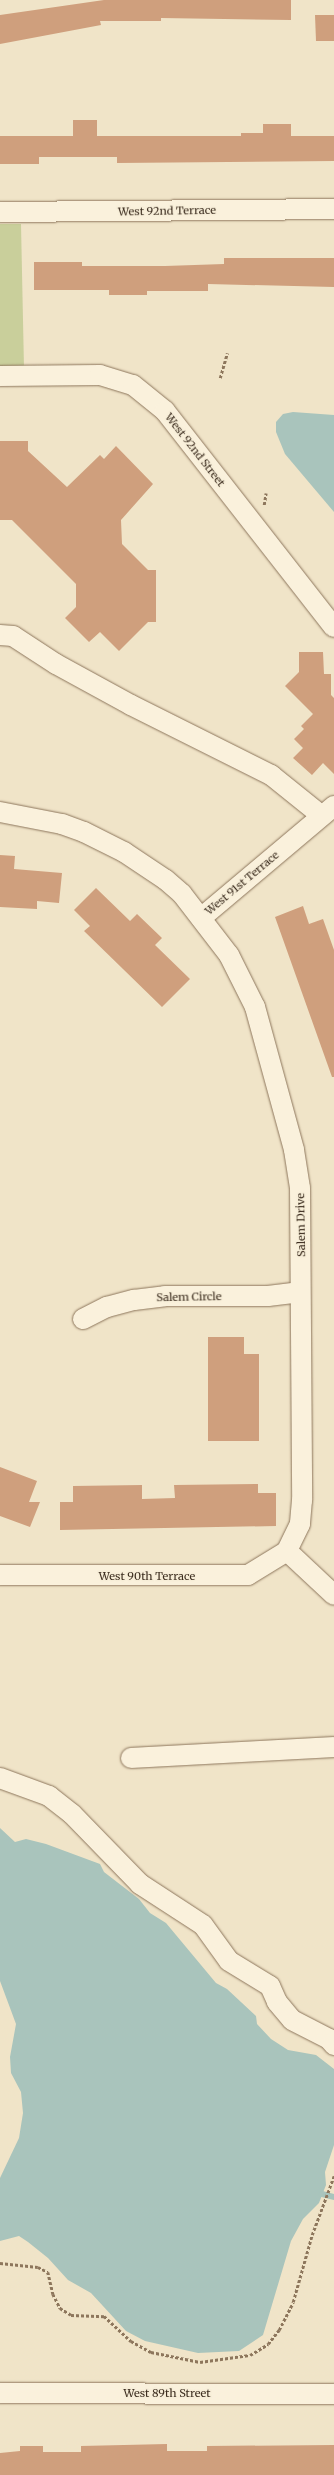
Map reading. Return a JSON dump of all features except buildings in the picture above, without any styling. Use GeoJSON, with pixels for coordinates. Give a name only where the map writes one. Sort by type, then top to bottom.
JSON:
{"type":"FeatureCollection","features":[{"type":"Feature","properties":{"kind":"street","name":"West 92nd Terrace"},"geometry":{"type":"LineString","coordinates":[[0,212],[334,209]]}},
{"type":"Feature","properties":{"kind":"street","name":"West 92nd Street"},"geometry":{"type":"LineString","coordinates":[[0,376],[100,375],[133,385],[165,411],[334,626]]}},
{"type":"Feature","properties":{"kind":"street"},"geometry":{"type":"LineString","coordinates":[[0,635],[14,636],[56,664],[131,705],[271,775],[328,811]]}},
{"type":"Feature","properties":{"kind":"street","name":"West 91st Terrace"},"geometry":{"type":"LineString","coordinates":[[0,812],[62,824],[124,852],[166,880],[182,894],[201,918],[328,811]]}},
{"type":"Feature","properties":{"kind":"street","name":"Salem Drive"},"geometry":{"type":"LineString","coordinates":[[201,918],[229,955],[255,1007],[290,1135],[300,1188],[302,1262],[299,1292],[302,1500],[300,1524],[287,1551]]}},
{"type":"Feature","properties":{"kind":"street","name":"Salem Circle"},"geometry":{"type":"LineString","coordinates":[[83,1318],[107,1307],[134,1300],[165,1296],[268,1296],[299,1292]]}},
{"type":"Feature","properties":{"kind":"street"},"geometry":{"type":"LineString","coordinates":[[287,1551],[334,1595]]}},
{"type":"Feature","properties":{"kind":"street","name":"West 90th Terrace"},"geometry":{"type":"LineString","coordinates":[[0,1575],[248,1575],[287,1551]]}},
{"type":"Feature","properties":{"kind":"street"},"geometry":{"type":"LineString","coordinates":[[131,1758],[334,1747]]}},
{"type":"Feature","properties":{"kind":"street"},"geometry":{"type":"LineString","coordinates":[[0,1778],[49,1796],[72,1814],[140,1884],[203,1925],[229,1961],[270,1986],[277,2002],[292,2020],[329,2039],[334,2045]]}},
{"type":"Feature","properties":{"kind":"street","name":"West 89th Street"},"geometry":{"type":"LineString","coordinates":[[0,2393],[334,2394]]}},
{"type":"Feature","properties":{"kind":"path"},"geometry":{"type":"LineString","coordinates":[[220,378],[227,352]]}},
{"type":"Feature","properties":{"kind":"path"},"geometry":{"type":"LineString","coordinates":[[0,2262],[38,2267],[48,2272],[53,2294],[60,2308],[71,2315],[104,2316],[131,2341],[151,2352],[200,2362],[228,2360],[250,2355],[268,2344],[279,2330],[293,2302],[319,2214],[334,2176]]}},
{"type":"Feature","properties":{"kind":"green space"},"geometry":{"type":"Polygon","coordinates":[[[0,224],[21,224],[24,367],[0,367],[0,224]]]}},
{"type":"Feature","properties":{"kind":"water"},"geometry":{"type":"Polygon","coordinates":[[[293,412],[334,415],[334,512],[285,454],[276,432],[276,422],[283,414],[293,412]]]}},
{"type":"Feature","properties":{"kind":"water"},"geometry":{"type":"Polygon","coordinates":[[[0,1828],[15,1842],[26,1839],[46,1844],[100,1864],[104,1872],[139,1899],[150,1913],[166,1923],[216,1983],[227,1989],[256,2016],[257,2024],[271,2039],[288,2050],[316,2055],[334,2069],[334,2145],[325,2172],[326,2185],[319,2203],[303,2219],[291,2241],[263,2335],[239,2351],[198,2353],[145,2341],[126,2331],[91,2293],[68,2280],[48,2258],[28,2242],[19,2236],[0,2241],[0,2178],[19,2138],[23,2113],[21,2092],[11,2073],[10,2057],[16,2024],[0,1981],[0,1828]]]}},
{"type":"Feature","properties":{"kind":"waterway"},"geometry":{"type":"LineString","coordinates":[[322,2194],[334,2197]]}}]}
